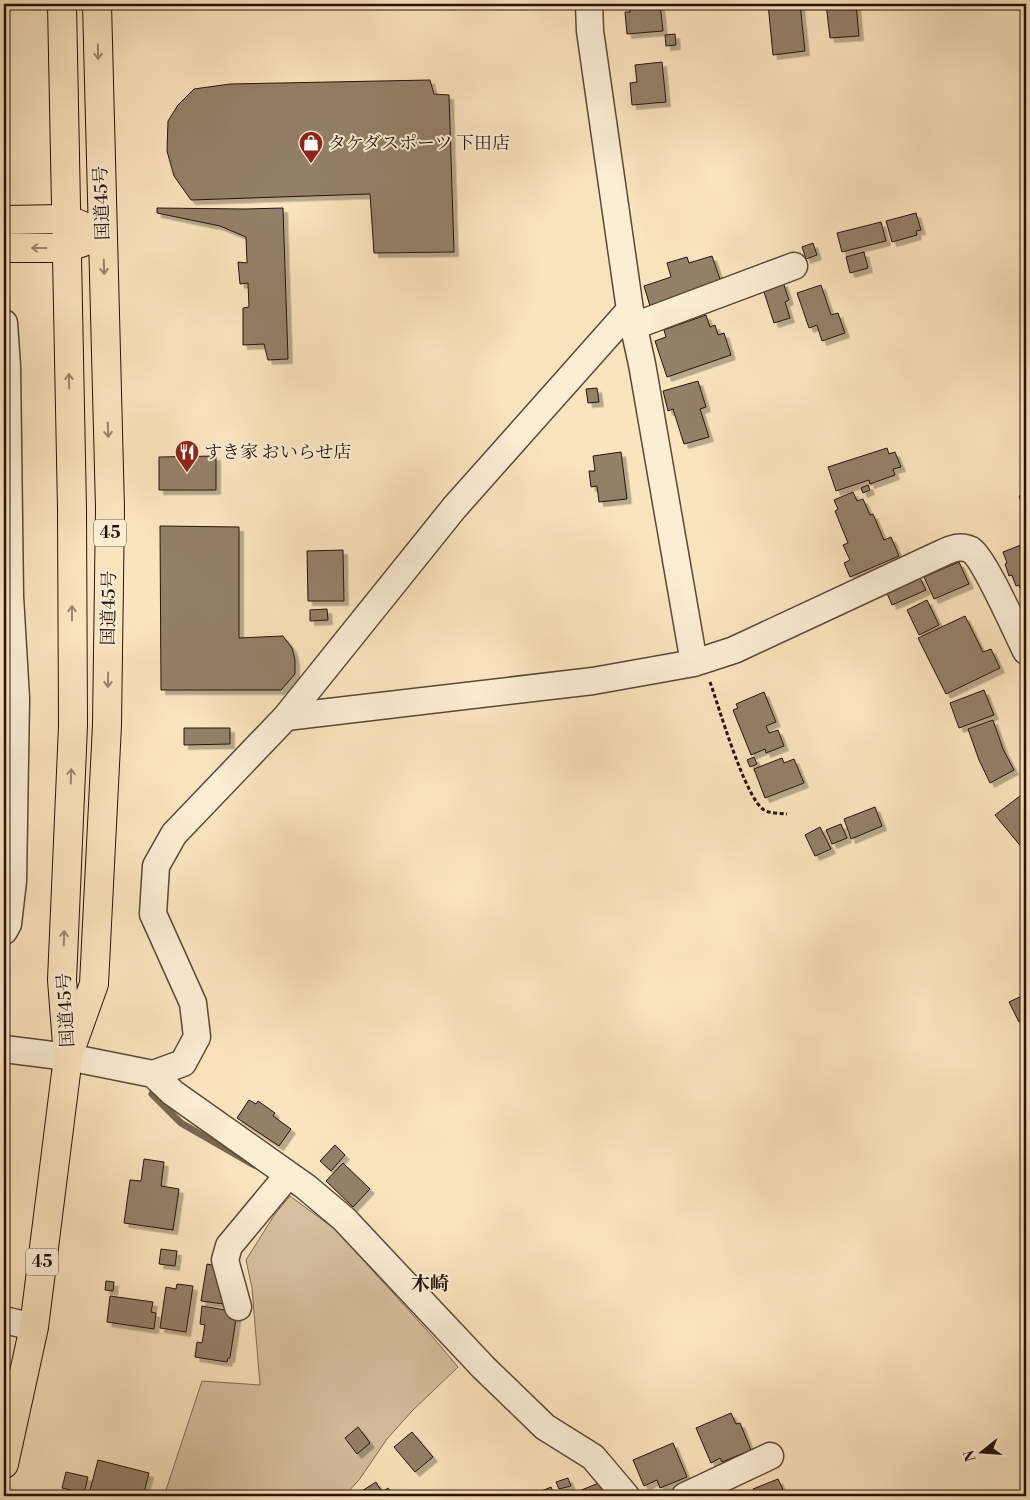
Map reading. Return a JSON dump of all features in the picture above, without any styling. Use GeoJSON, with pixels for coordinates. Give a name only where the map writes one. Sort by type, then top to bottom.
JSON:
{"type":"FeatureCollection","features":[{"type":"Feature","properties":{"kind":"highway","name":"国道45号"},"geometry":{"type":"LineString","coordinates":[[4,1464],[34,1327],[68,1057],[62,980],[73,707],[72,500],[62,4]]}},
{"type":"Feature","properties":{"kind":"highway","name":"国道45号"},"geometry":{"type":"LineString","coordinates":[[68,1057],[94,984],[107,725],[110,508],[97,4]]}},
{"type":"Feature","properties":{"kind":"highway"},"geometry":{"type":"LineString","coordinates":[[4,220],[66,219],[103,234]]}},
{"type":"Feature","properties":{"kind":"highway"},"geometry":{"type":"LineString","coordinates":[[4,248],[66,248],[103,234]]}},
{"type":"Feature","properties":{"kind":"street"},"geometry":{"type":"LineString","coordinates":[[589,4],[590,31],[632,318],[698,662]]}},
{"type":"Feature","properties":{"kind":"street"},"geometry":{"type":"LineString","coordinates":[[4,1049],[68,1057],[154,1074],[183,1063],[197,1037],[193,1003],[152,914],[156,866],[174,834],[286,717],[454,508],[632,318],[794,266]]}},
{"type":"Feature","properties":{"kind":"street"},"geometry":{"type":"LineString","coordinates":[[4,323],[7,366],[7,596],[16,698],[13,881],[8,924],[4,931]]}},
{"type":"Feature","properties":{"kind":"street"},"geometry":{"type":"LineString","coordinates":[[286,717],[593,681],[698,662],[734,650],[938,554],[959,547],[972,551],[986,569],[1026,652]]}},
{"type":"Feature","properties":{"kind":"street"},"geometry":{"type":"LineString","coordinates":[[154,1074],[173,1093],[306,1187],[344,1219],[483,1367],[545,1427],[593,1457],[626,1496]]}},
{"type":"Feature","properties":{"kind":"street"},"geometry":{"type":"LineString","coordinates":[[238,1307],[225,1260],[229,1246],[288,1175]]}},
{"type":"Feature","properties":{"kind":"street"},"geometry":{"type":"LineString","coordinates":[[4,1320],[34,1327]]}},
{"type":"Feature","properties":{"kind":"street"},"geometry":{"type":"LineString","coordinates":[[685,1496],[770,1456]]}},
{"type":"Feature","properties":{"kind":"path"},"geometry":{"type":"LineString","coordinates":[[698,662],[743,778],[754,798],[764,810],[787,814]]}},
{"type":"Feature","properties":{"kind":"shaded area"},"geometry":{"type":"Polygon","coordinates":[[[290,1196],[336,1230],[458,1367],[412,1411],[387,1439],[359,1480],[344,1496],[164,1496],[202,1381],[260,1385],[252,1288],[246,1260],[275,1214],[290,1196]]]}},
{"type":"Feature","properties":{"kind":"building"},"geometry":{"type":"Polygon","coordinates":[[[629,4],[660,4],[663,31],[627,34],[625,12],[630,12],[629,4]]]}},
{"type":"Feature","properties":{"kind":"building"},"geometry":{"type":"Polygon","coordinates":[[[768,4],[800,4],[805,51],[773,55],[768,4]]]}},
{"type":"Feature","properties":{"kind":"building"},"geometry":{"type":"Polygon","coordinates":[[[826,4],[856,4],[859,36],[830,38],[826,4]]]}},
{"type":"Feature","properties":{"kind":"building"},"geometry":{"type":"Polygon","coordinates":[[[675,34],[676,45],[666,46],[665,35],[675,34]]]}},
{"type":"Feature","properties":{"kind":"building"},"geometry":{"type":"Polygon","coordinates":[[[662,62],[666,102],[632,105],[630,83],[637,82],[635,65],[662,62]]]}},
{"type":"Feature","properties":{"kind":"building","name":"タケダスポーツ 下田店"},"geometry":{"type":"Polygon","coordinates":[[[430,80],[434,94],[449,95],[454,252],[374,253],[370,194],[191,200],[174,176],[167,151],[168,121],[178,105],[194,89],[230,84],[430,80]]]}},
{"type":"Feature","properties":{"kind":"building"},"geometry":{"type":"Polygon","coordinates":[[[157,208],[283,208],[288,359],[268,360],[264,344],[243,345],[243,308],[249,307],[248,283],[240,284],[238,262],[247,263],[246,237],[220,226],[157,213],[157,208]]]}},
{"type":"Feature","properties":{"kind":"building"},"geometry":{"type":"Polygon","coordinates":[[[916,213],[921,230],[916,231],[917,235],[892,242],[886,221],[916,213]]]}},
{"type":"Feature","properties":{"kind":"building"},"geometry":{"type":"Polygon","coordinates":[[[881,222],[886,241],[842,252],[837,233],[881,222]]]}},
{"type":"Feature","properties":{"kind":"building"},"geometry":{"type":"Polygon","coordinates":[[[813,243],[817,255],[806,259],[802,247],[813,243]]]}},
{"type":"Feature","properties":{"kind":"building"},"geometry":{"type":"Polygon","coordinates":[[[864,252],[868,268],[850,273],[846,257],[864,252]]]}},
{"type":"Feature","properties":{"kind":"building"},"geometry":{"type":"Polygon","coordinates":[[[712,256],[721,282],[650,306],[644,286],[671,277],[667,263],[687,257],[689,263],[712,256]]]}},
{"type":"Feature","properties":{"kind":"building"},"geometry":{"type":"Polygon","coordinates":[[[783,282],[789,300],[785,302],[790,318],[774,323],[763,289],[783,282]]]}},
{"type":"Feature","properties":{"kind":"building"},"geometry":{"type":"Polygon","coordinates":[[[821,285],[831,315],[838,313],[845,333],[822,341],[817,325],[809,328],[797,293],[821,285]]]}},
{"type":"Feature","properties":{"kind":"building"},"geometry":{"type":"Polygon","coordinates":[[[706,315],[710,327],[715,325],[718,335],[724,333],[731,355],[667,377],[655,341],[666,337],[664,330],[706,315]]]}},
{"type":"Feature","properties":{"kind":"building"},"geometry":{"type":"Polygon","coordinates":[[[698,381],[706,407],[700,409],[709,437],[684,444],[673,409],[668,411],[663,391],[698,381]]]}},
{"type":"Feature","properties":{"kind":"building"},"geometry":{"type":"Polygon","coordinates":[[[597,388],[599,402],[588,403],[586,389],[597,388]]]}},
{"type":"Feature","properties":{"kind":"building"},"geometry":{"type":"Polygon","coordinates":[[[887,448],[889,454],[895,452],[901,467],[893,469],[895,475],[870,484],[869,480],[836,491],[828,467],[887,448]]]}},
{"type":"Feature","properties":{"kind":"building"},"geometry":{"type":"Polygon","coordinates":[[[621,452],[627,499],[599,502],[597,486],[591,487],[589,471],[595,471],[593,456],[621,452]]]}},
{"type":"Feature","properties":{"kind":"building","name":"すき家 おいらせ店"},"geometry":{"type":"Polygon","coordinates":[[[216,456],[216,490],[159,490],[159,457],[216,456]]]}},
{"type":"Feature","properties":{"kind":"building"},"geometry":{"type":"Polygon","coordinates":[[[868,485],[870,490],[863,493],[861,488],[868,485]]]}},
{"type":"Feature","properties":{"kind":"building"},"geometry":{"type":"Polygon","coordinates":[[[853,492],[857,501],[863,499],[870,515],[873,514],[884,540],[891,537],[899,556],[850,577],[844,563],[850,560],[843,545],[848,543],[835,511],[838,509],[834,500],[853,492]]]}},
{"type":"Feature","properties":{"kind":"building"},"geometry":{"type":"Polygon","coordinates":[[[1026,494],[1026,511],[1024,512],[1019,496],[1026,494]]]}},
{"type":"Feature","properties":{"kind":"building"},"geometry":{"type":"Polygon","coordinates":[[[160,526],[239,527],[239,638],[283,636],[292,648],[295,660],[295,674],[281,690],[161,690],[160,526]]]}},
{"type":"Feature","properties":{"kind":"building"},"geometry":{"type":"Polygon","coordinates":[[[1026,543],[1026,595],[1025,591],[1022,592],[1019,585],[1016,586],[1012,575],[1009,576],[1003,552],[1026,543]]]}},
{"type":"Feature","properties":{"kind":"building"},"geometry":{"type":"Polygon","coordinates":[[[343,550],[344,601],[308,601],[307,551],[343,550]]]}},
{"type":"Feature","properties":{"kind":"building"},"geometry":{"type":"Polygon","coordinates":[[[959,562],[969,584],[934,599],[924,577],[959,562]]]}},
{"type":"Feature","properties":{"kind":"building"},"geometry":{"type":"Polygon","coordinates":[[[919,576],[926,590],[892,605],[886,591],[919,576]]]}},
{"type":"Feature","properties":{"kind":"building"},"geometry":{"type":"Polygon","coordinates":[[[927,600],[939,625],[919,635],[907,610],[927,600]]]}},
{"type":"Feature","properties":{"kind":"building"},"geometry":{"type":"Polygon","coordinates":[[[327,609],[328,620],[310,621],[310,610],[327,609]]]}},
{"type":"Feature","properties":{"kind":"building"},"geometry":{"type":"Polygon","coordinates":[[[965,616],[983,652],[991,649],[1000,668],[946,694],[918,638],[965,616]]]}},
{"type":"Feature","properties":{"kind":"building"},"geometry":{"type":"Polygon","coordinates":[[[984,690],[994,715],[959,728],[950,703],[984,690]]]}},
{"type":"Feature","properties":{"kind":"building"},"geometry":{"type":"Polygon","coordinates":[[[764,692],[776,722],[766,726],[769,733],[778,730],[784,746],[766,753],[765,749],[751,755],[733,710],[738,708],[736,704],[764,692]]]}},
{"type":"Feature","properties":{"kind":"building"},"geometry":{"type":"Polygon","coordinates":[[[993,720],[1003,749],[1014,770],[990,783],[979,760],[968,729],[993,720]]]}},
{"type":"Feature","properties":{"kind":"building"},"geometry":{"type":"Polygon","coordinates":[[[184,728],[230,728],[230,744],[184,745],[184,728]]]}},
{"type":"Feature","properties":{"kind":"building"},"geometry":{"type":"Polygon","coordinates":[[[754,757],[757,764],[750,767],[747,760],[754,757]]]}},
{"type":"Feature","properties":{"kind":"building"},"geometry":{"type":"Polygon","coordinates":[[[782,758],[784,763],[794,759],[804,783],[765,798],[754,769],[782,758]]]}},
{"type":"Feature","properties":{"kind":"building"},"geometry":{"type":"Polygon","coordinates":[[[1020,796],[1026,803],[1026,846],[1023,849],[995,815],[1020,796]]]}},
{"type":"Feature","properties":{"kind":"building"},"geometry":{"type":"Polygon","coordinates":[[[875,807],[882,826],[851,839],[844,819],[875,807]]]}},
{"type":"Feature","properties":{"kind":"building"},"geometry":{"type":"Polygon","coordinates":[[[841,824],[847,838],[832,844],[826,830],[841,824]]]}},
{"type":"Feature","properties":{"kind":"building"},"geometry":{"type":"Polygon","coordinates":[[[820,827],[831,849],[815,856],[805,835],[820,827]]]}},
{"type":"Feature","properties":{"kind":"building"},"geometry":{"type":"Polygon","coordinates":[[[1026,994],[1026,1018],[1019,1022],[1009,1002],[1026,994]]]}},
{"type":"Feature","properties":{"kind":"building"},"geometry":{"type":"Polygon","coordinates":[[[249,1100],[256,1104],[258,1101],[275,1113],[273,1116],[291,1129],[279,1146],[237,1118],[249,1100]]]}},
{"type":"Feature","properties":{"kind":"building"},"geometry":{"type":"Polygon","coordinates":[[[335,1145],[345,1155],[331,1171],[320,1161],[335,1145]]]}},
{"type":"Feature","properties":{"kind":"building"},"geometry":{"type":"Polygon","coordinates":[[[144,1159],[164,1162],[161,1186],[179,1189],[173,1230],[124,1223],[130,1180],[141,1181],[144,1159]]]}},
{"type":"Feature","properties":{"kind":"building"},"geometry":{"type":"Polygon","coordinates":[[[343,1163],[370,1189],[353,1207],[326,1181],[343,1163]]]}},
{"type":"Feature","properties":{"kind":"building"},"geometry":{"type":"Polygon","coordinates":[[[161,1249],[177,1251],[175,1266],[159,1264],[161,1249]]]}},
{"type":"Feature","properties":{"kind":"building"},"geometry":{"type":"Polygon","coordinates":[[[207,1264],[222,1267],[224,1304],[201,1301],[207,1264]]]}},
{"type":"Feature","properties":{"kind":"building"},"geometry":{"type":"Polygon","coordinates":[[[106,1281],[114,1282],[113,1291],[105,1290],[106,1281]]]}},
{"type":"Feature","properties":{"kind":"building"},"geometry":{"type":"Polygon","coordinates":[[[177,1284],[193,1286],[186,1332],[160,1328],[166,1287],[176,1289],[177,1284]]]}},
{"type":"Feature","properties":{"kind":"building"},"geometry":{"type":"Polygon","coordinates":[[[110,1296],[153,1302],[151,1312],[156,1313],[154,1329],[107,1322],[110,1296]]]}},
{"type":"Feature","properties":{"kind":"building"},"geometry":{"type":"Polygon","coordinates":[[[202,1306],[237,1312],[230,1358],[228,1358],[227,1362],[195,1357],[197,1342],[202,1343],[205,1325],[200,1324],[202,1306]]]}},
{"type":"Feature","properties":{"kind":"building"},"geometry":{"type":"Polygon","coordinates":[[[731,1413],[736,1424],[740,1423],[751,1450],[722,1462],[720,1458],[711,1463],[696,1428],[731,1413]]]}},
{"type":"Feature","properties":{"kind":"building"},"geometry":{"type":"Polygon","coordinates":[[[358,1427],[370,1443],[357,1454],[345,1438],[358,1427]]]}},
{"type":"Feature","properties":{"kind":"building"},"geometry":{"type":"Polygon","coordinates":[[[412,1432],[433,1457],[415,1472],[394,1447],[412,1432]]]}},
{"type":"Feature","properties":{"kind":"building"},"geometry":{"type":"Polygon","coordinates":[[[673,1443],[687,1477],[660,1488],[657,1480],[644,1486],[633,1460],[673,1443]]]}},
{"type":"Feature","properties":{"kind":"building"},"geometry":{"type":"Polygon","coordinates":[[[98,1460],[149,1473],[143,1496],[98,1496],[89,1494],[98,1460]]]}},
{"type":"Feature","properties":{"kind":"building"},"geometry":{"type":"Polygon","coordinates":[[[66,1472],[88,1477],[84,1493],[62,1488],[66,1472]]]}},
{"type":"Feature","properties":{"kind":"building"},"geometry":{"type":"Polygon","coordinates":[[[568,1478],[571,1486],[559,1489],[556,1482],[568,1478]]]}},
{"type":"Feature","properties":{"kind":"building"},"geometry":{"type":"Polygon","coordinates":[[[778,1479],[786,1496],[756,1496],[753,1489],[778,1479]]]}},
{"type":"Feature","properties":{"kind":"building"},"geometry":{"type":"Polygon","coordinates":[[[376,1482],[382,1492],[388,1488],[393,1496],[354,1496],[376,1482]]]}},
{"type":"Feature","properties":{"kind":"building"},"geometry":{"type":"Polygon","coordinates":[[[601,1482],[606,1493],[598,1496],[573,1496],[572,1494],[601,1482]]]}},
{"type":"Feature","properties":{"kind":"building"},"geometry":{"type":"Polygon","coordinates":[[[551,1487],[555,1496],[530,1496],[551,1487]]]}},
{"type":"Feature","properties":{"kind":"waterway"},"geometry":{"type":"LineString","coordinates":[[152,1094],[181,1123],[254,1165]]}},
{"type":"Feature","properties":{"kind":"place","name":"タケダスポーツ 下田店"},"geometry":{"type":"Point","coordinates":[311,164]}},
{"type":"Feature","properties":{"kind":"place","name":"すき家 おいらせ店"},"geometry":{"type":"Point","coordinates":[187,473]}},
{"type":"Feature","properties":{"kind":"district","name":"木崎"},"geometry":{"type":"Point","coordinates":[430,1284]}}]}
